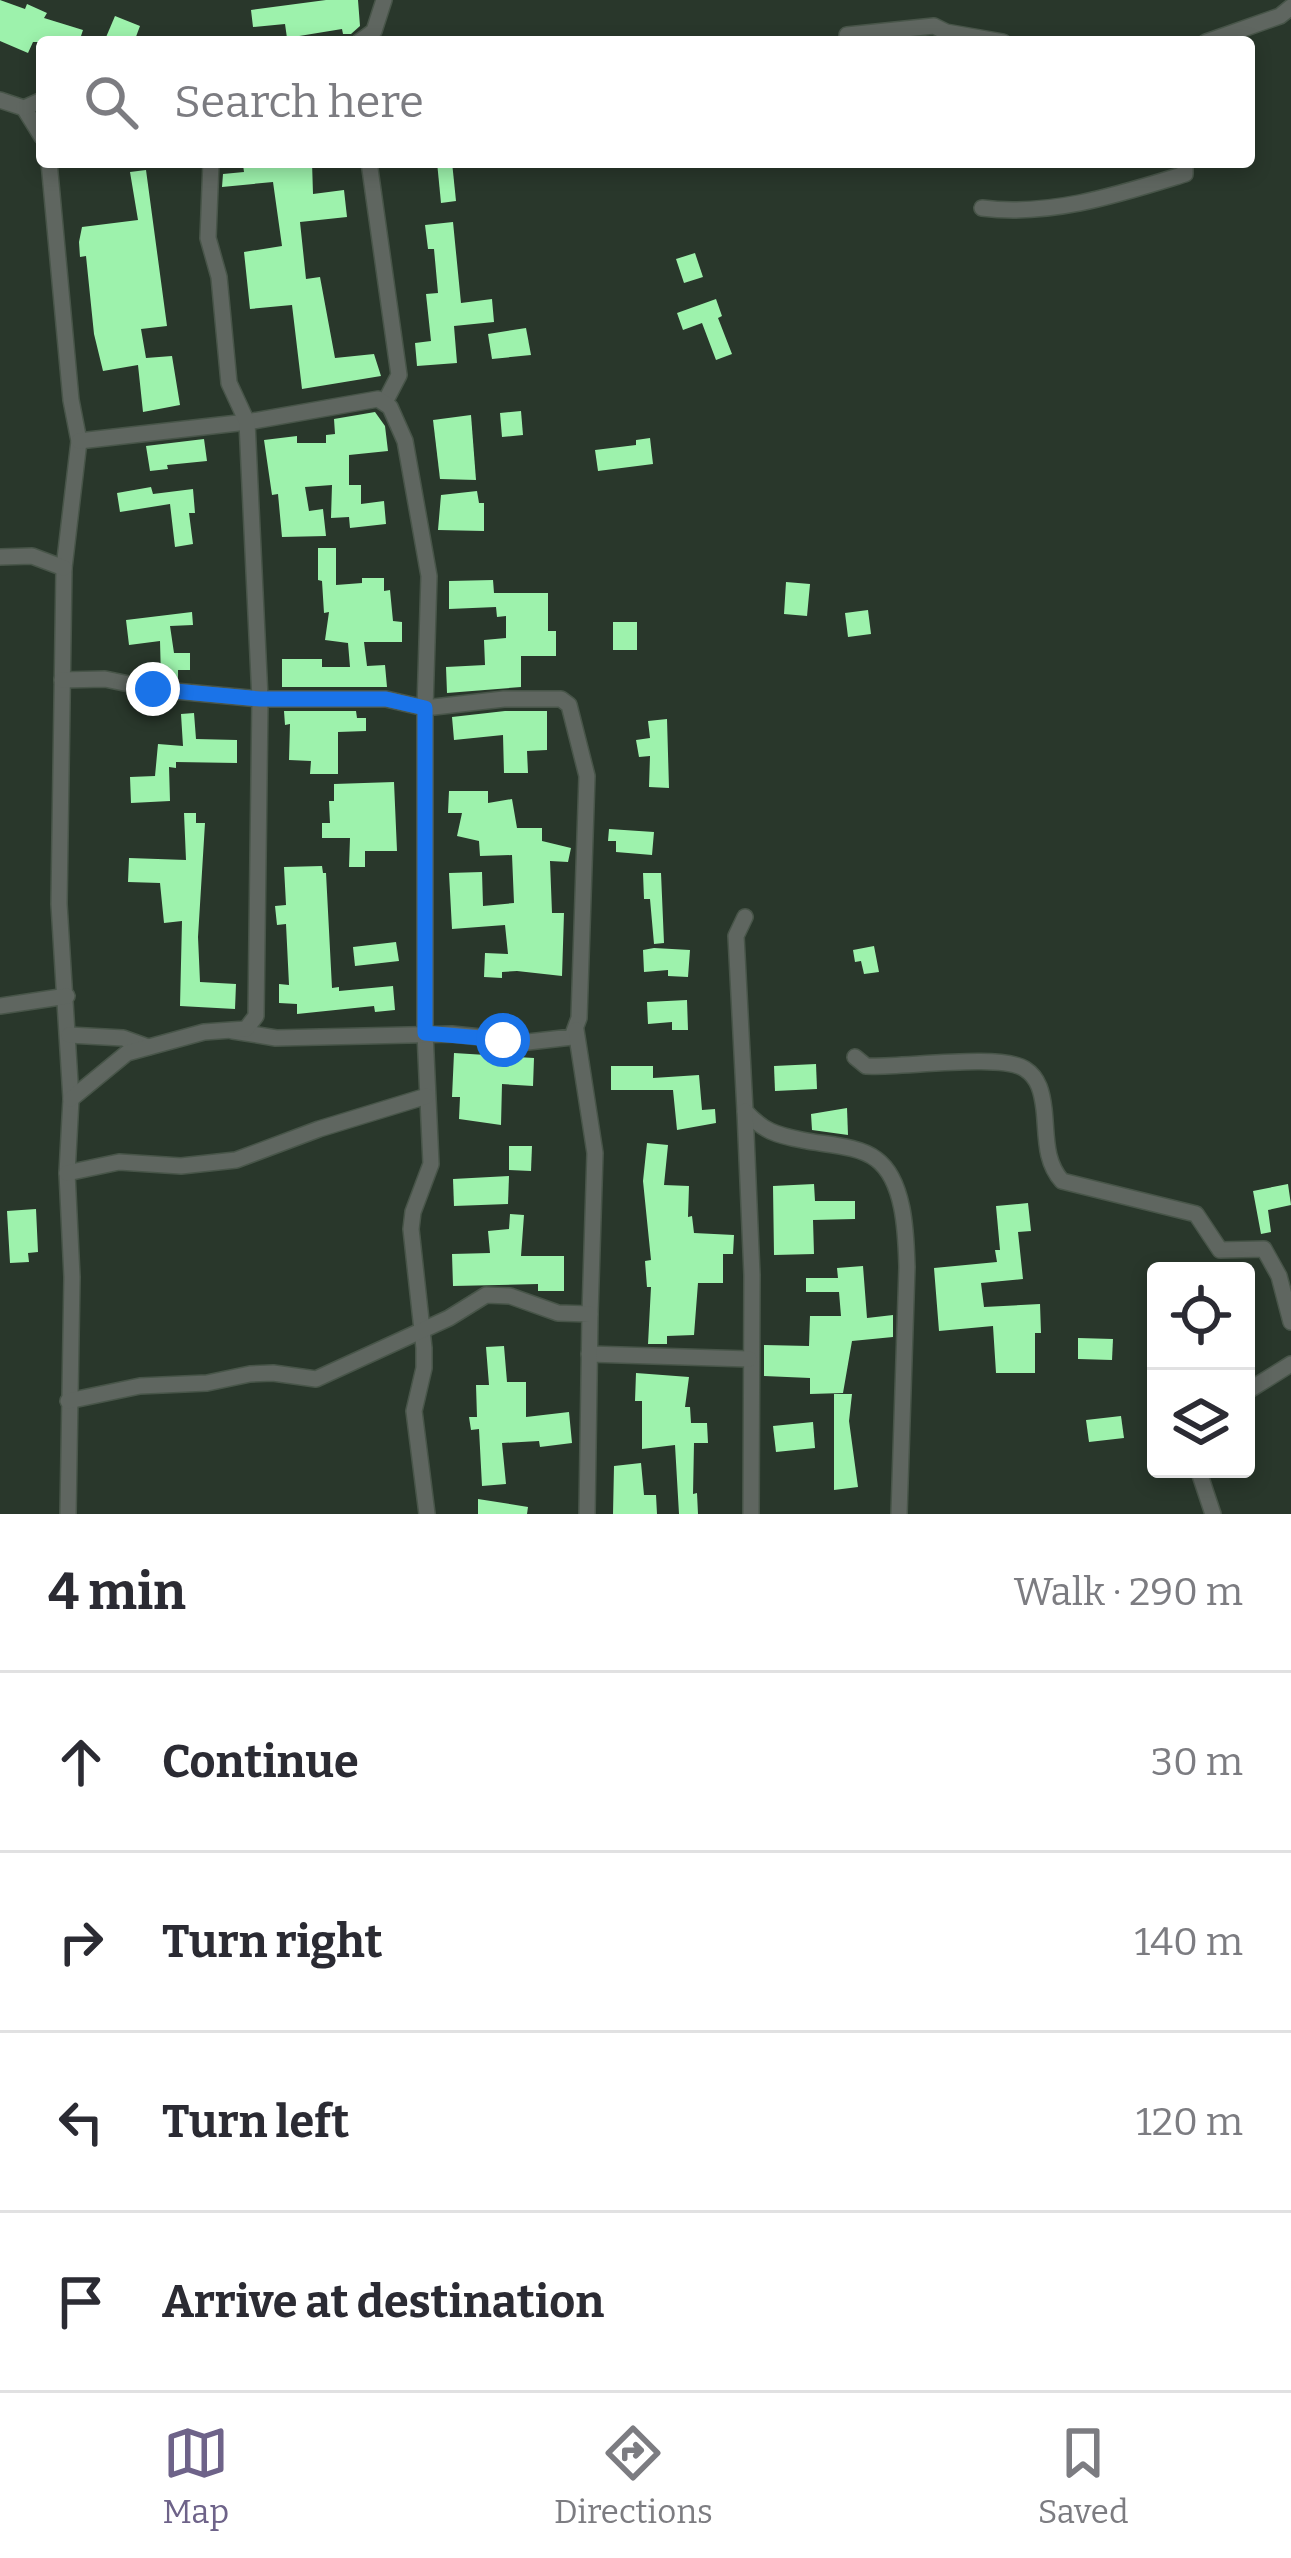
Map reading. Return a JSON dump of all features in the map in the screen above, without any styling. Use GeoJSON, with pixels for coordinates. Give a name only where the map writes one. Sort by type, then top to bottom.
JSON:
{"type":"FeatureCollection","features":[{"type":"Feature","properties":{"kind":"street"},"geometry":{"type":"LineString","coordinates":[[368,36],[374,31],[384,0]]}},
{"type":"Feature","properties":{"kind":"street"},"geometry":{"type":"LineString","coordinates":[[1223,36],[1280,16],[1291,7]]}},
{"type":"Feature","properties":{"kind":"street"},"geometry":{"type":"LineString","coordinates":[[847,35],[934,26],[969,36]]}},
{"type":"Feature","properties":{"kind":"street"},"geometry":{"type":"LineString","coordinates":[[0,100],[24,108],[36,127]]}},
{"type":"Feature","properties":{"kind":"street"},"geometry":{"type":"LineString","coordinates":[[24,108],[36,103]]}},
{"type":"Feature","properties":{"kind":"street"},"geometry":{"type":"LineString","coordinates":[[50,168],[79,441],[64,568],[59,949],[67,996],[71,1099],[68,1514]]}},
{"type":"Feature","properties":{"kind":"street"},"geometry":{"type":"LineString","coordinates":[[71,1099],[118,1059],[204,1032],[246,1029],[256,1016],[260,699],[247,422],[229,382],[219,277],[208,238],[211,168]]}},
{"type":"Feature","properties":{"kind":"street"},"geometry":{"type":"LineString","coordinates":[[370,168],[399,375],[385,401]]}},
{"type":"Feature","properties":{"kind":"street"},"geometry":{"type":"LineString","coordinates":[[982,208],[1010,212],[1063,206],[1185,174],[1185,168]]}},
{"type":"Feature","properties":{"kind":"street"},"geometry":{"type":"LineString","coordinates":[[79,441],[247,422],[363,400],[385,401]]}},
{"type":"Feature","properties":{"kind":"street"},"geometry":{"type":"LineString","coordinates":[[385,401],[405,441],[429,576],[425,1033],[431,1164],[411,1229],[424,1368],[414,1411],[427,1514]]}},
{"type":"Feature","properties":{"kind":"street"},"geometry":{"type":"LineString","coordinates":[[0,557],[32,556],[64,568]]}},
{"type":"Feature","properties":{"kind":"street"},"geometry":{"type":"LineString","coordinates":[[62,680],[105,679],[166,691],[260,699],[386,699],[425,708],[504,699],[561,699],[569,705],[587,776],[576,1030],[595,1153],[587,1514]]}},
{"type":"Feature","properties":{"kind":"street"},"geometry":{"type":"LineString","coordinates":[[745,916],[736,936],[752,1275],[751,1514]]}},
{"type":"Feature","properties":{"kind":"street"},"geometry":{"type":"LineString","coordinates":[[0,1006],[67,996]]}},
{"type":"Feature","properties":{"kind":"street"},"geometry":{"type":"LineString","coordinates":[[233,1031],[276,1038],[425,1033],[528,1042],[562,1040],[576,1030]]}},
{"type":"Feature","properties":{"kind":"street"},"geometry":{"type":"LineString","coordinates":[[69,1035],[123,1038],[151,1048]]}},
{"type":"Feature","properties":{"kind":"street"},"geometry":{"type":"LineString","coordinates":[[855,1057],[866,1066],[997,1060],[1030,1071],[1042,1090],[1047,1148],[1053,1171],[1062,1180],[1196,1214],[1220,1250],[1264,1249],[1279,1276],[1291,1322]]}},
{"type":"Feature","properties":{"kind":"street"},"geometry":{"type":"LineString","coordinates":[[67,1174],[119,1162],[181,1166],[236,1160],[427,1096]]}},
{"type":"Feature","properties":{"kind":"street"},"geometry":{"type":"LineString","coordinates":[[745,1111],[767,1133],[861,1152],[878,1160],[890,1175],[906,1232],[899,1514]]}},
{"type":"Feature","properties":{"kind":"street"},"geometry":{"type":"LineString","coordinates":[[68,1401],[140,1386],[207,1383],[250,1374],[273,1372],[316,1379],[449,1318],[486,1295],[510,1296],[558,1312],[590,1314]]}},
{"type":"Feature","properties":{"kind":"street"},"geometry":{"type":"LineString","coordinates":[[589,1354],[749,1359]]}},
{"type":"Feature","properties":{"kind":"street"},"geometry":{"type":"LineString","coordinates":[[1255,1386],[1291,1364]]}},
{"type":"Feature","properties":{"kind":"street"},"geometry":{"type":"LineString","coordinates":[[1201,1478],[1213,1514]]}},
{"type":"Feature","properties":{"kind":"building"},"geometry":{"type":"Polygon","coordinates":[[[0,0],[25,9],[27,4],[47,13],[44,18],[83,30],[81,36],[36,36],[28,53],[0,41],[0,0]]]}},
{"type":"Feature","properties":{"kind":"building"},"geometry":{"type":"Polygon","coordinates":[[[358,0],[360,26],[351,34],[343,34],[342,29],[287,36],[285,24],[253,27],[251,10],[358,0]]]}},
{"type":"Feature","properties":{"kind":"building"},"geometry":{"type":"Polygon","coordinates":[[[115,16],[140,26],[136,36],[107,36],[115,16]]]}},
{"type":"Feature","properties":{"kind":"building"},"geometry":{"type":"Polygon","coordinates":[[[243,168],[312,168],[313,194],[344,190],[347,217],[300,222],[306,279],[320,277],[335,358],[374,354],[381,376],[302,389],[292,305],[250,309],[244,252],[282,246],[273,182],[222,187],[223,174],[244,172],[243,168]]]}},
{"type":"Feature","properties":{"kind":"building"},"geometry":{"type":"Polygon","coordinates":[[[438,168],[453,168],[456,201],[441,203],[438,168]]]}},
{"type":"Feature","properties":{"kind":"building"},"geometry":{"type":"Polygon","coordinates":[[[146,170],[167,326],[141,329],[146,358],[172,356],[180,405],[143,412],[138,365],[103,371],[86,256],[80,257],[79,242],[82,227],[138,220],[130,172],[146,170]]]}},
{"type":"Feature","properties":{"kind":"building"},"geometry":{"type":"Polygon","coordinates":[[[453,222],[461,303],[492,299],[494,322],[454,326],[457,363],[417,366],[415,343],[431,341],[426,294],[438,293],[434,249],[428,249],[425,225],[453,222]]]}},
{"type":"Feature","properties":{"kind":"building"},"geometry":{"type":"Polygon","coordinates":[[[695,253],[703,277],[684,283],[676,259],[695,253]]]}},
{"type":"Feature","properties":{"kind":"building"},"geometry":{"type":"Polygon","coordinates":[[[716,299],[732,354],[716,360],[702,323],[683,330],[677,313],[716,299]]]}},
{"type":"Feature","properties":{"kind":"building"},"geometry":{"type":"Polygon","coordinates":[[[526,328],[531,355],[492,359],[488,334],[526,328]]]}},
{"type":"Feature","properties":{"kind":"building"},"geometry":{"type":"Polygon","coordinates":[[[521,411],[523,435],[502,437],[500,413],[521,411]]]}},
{"type":"Feature","properties":{"kind":"building"},"geometry":{"type":"Polygon","coordinates":[[[375,412],[385,426],[388,451],[349,455],[349,485],[361,485],[361,504],[384,501],[386,524],[350,528],[349,517],[331,518],[332,485],[305,487],[309,511],[323,509],[326,536],[282,537],[278,494],[272,495],[264,440],[297,436],[297,443],[326,443],[326,435],[335,434],[334,419],[375,412]]]}},
{"type":"Feature","properties":{"kind":"building"},"geometry":{"type":"Polygon","coordinates":[[[471,415],[476,480],[440,479],[433,420],[471,415]]]}},
{"type":"Feature","properties":{"kind":"building"},"geometry":{"type":"Polygon","coordinates":[[[650,438],[653,464],[598,471],[595,450],[636,445],[636,440],[650,438]]]}},
{"type":"Feature","properties":{"kind":"building"},"geometry":{"type":"Polygon","coordinates":[[[204,439],[207,461],[150,471],[146,446],[204,439]]]}},
{"type":"Feature","properties":{"kind":"building"},"geometry":{"type":"Polygon","coordinates":[[[151,487],[153,494],[193,489],[195,513],[189,513],[193,544],[175,547],[170,504],[120,512],[117,493],[151,487]]]}},
{"type":"Feature","properties":{"kind":"building"},"geometry":{"type":"Polygon","coordinates":[[[477,491],[479,503],[484,503],[484,531],[438,530],[441,495],[477,491]]]}},
{"type":"Feature","properties":{"kind":"building"},"geometry":{"type":"Polygon","coordinates":[[[318,548],[336,548],[336,585],[384,578],[384,591],[390,590],[393,621],[402,622],[402,642],[364,642],[367,666],[385,665],[387,687],[282,687],[282,659],[322,659],[322,667],[350,667],[348,643],[325,640],[329,612],[324,613],[322,581],[318,580],[318,548]]]}},
{"type":"Feature","properties":{"kind":"building"},"geometry":{"type":"Polygon","coordinates":[[[493,580],[494,593],[548,593],[548,631],[556,631],[556,656],[521,656],[521,687],[447,693],[446,667],[485,665],[484,640],[506,638],[506,616],[497,617],[496,607],[449,609],[449,581],[493,580]]]}},
{"type":"Feature","properties":{"kind":"building"},"geometry":{"type":"Polygon","coordinates":[[[786,582],[810,584],[807,616],[784,614],[786,582]]]}},
{"type":"Feature","properties":{"kind":"building"},"geometry":{"type":"Polygon","coordinates":[[[868,610],[871,634],[848,637],[845,613],[868,610]]]}},
{"type":"Feature","properties":{"kind":"building"},"geometry":{"type":"Polygon","coordinates":[[[192,612],[193,625],[170,626],[174,653],[190,653],[190,670],[178,670],[178,679],[161,678],[160,641],[129,645],[126,620],[192,612]]]}},
{"type":"Feature","properties":{"kind":"building"},"geometry":{"type":"Polygon","coordinates":[[[613,622],[637,622],[637,650],[613,650],[613,622]]]}},
{"type":"Feature","properties":{"kind":"building"},"geometry":{"type":"Polygon","coordinates":[[[284,711],[356,711],[357,718],[366,718],[366,731],[338,732],[338,774],[310,774],[311,761],[289,760],[290,724],[285,725],[284,711]]]}},
{"type":"Feature","properties":{"kind":"building"},"geometry":{"type":"Polygon","coordinates":[[[547,711],[547,750],[527,751],[528,773],[504,773],[503,735],[454,740],[452,717],[547,711]]]}},
{"type":"Feature","properties":{"kind":"building"},"geometry":{"type":"Polygon","coordinates":[[[194,713],[196,739],[237,740],[237,763],[176,762],[176,768],[169,767],[170,801],[131,803],[130,777],[155,776],[158,744],[183,746],[181,714],[194,713]]]}},
{"type":"Feature","properties":{"kind":"building"},"geometry":{"type":"Polygon","coordinates":[[[667,719],[669,788],[649,787],[650,756],[639,757],[636,740],[650,738],[648,721],[667,719]]]}},
{"type":"Feature","properties":{"kind":"building"},"geometry":{"type":"Polygon","coordinates":[[[394,782],[397,851],[365,851],[365,867],[349,867],[350,838],[322,838],[322,823],[330,823],[334,784],[394,782]]]}},
{"type":"Feature","properties":{"kind":"building"},"geometry":{"type":"Polygon","coordinates":[[[449,791],[488,791],[488,803],[512,799],[517,828],[542,828],[542,841],[571,848],[568,862],[550,861],[552,913],[564,913],[562,976],[517,971],[502,972],[502,978],[484,977],[485,953],[508,954],[505,925],[452,929],[449,873],[482,872],[483,906],[514,903],[512,855],[480,856],[479,841],[457,836],[462,813],[448,813],[449,791]]]}},
{"type":"Feature","properties":{"kind":"building"},"geometry":{"type":"Polygon","coordinates":[[[184,813],[196,813],[196,823],[205,823],[200,982],[236,984],[235,1009],[180,1006],[182,921],[164,923],[160,883],[128,882],[129,858],[186,860],[184,813]]]}},
{"type":"Feature","properties":{"kind":"building"},"geometry":{"type":"Polygon","coordinates":[[[609,829],[654,832],[652,855],[616,852],[616,841],[608,841],[609,829]]]}},
{"type":"Feature","properties":{"kind":"building"},"geometry":{"type":"Polygon","coordinates":[[[322,866],[332,988],[393,986],[395,1010],[375,1012],[374,1006],[297,1014],[297,1004],[279,1003],[279,984],[289,985],[286,924],[277,925],[275,906],[286,905],[284,867],[322,866]]]}},
{"type":"Feature","properties":{"kind":"building"},"geometry":{"type":"Polygon","coordinates":[[[643,873],[661,873],[664,943],[654,944],[643,873]]]}},
{"type":"Feature","properties":{"kind":"building"},"geometry":{"type":"Polygon","coordinates":[[[396,942],[399,961],[355,966],[353,947],[396,942]]]}},
{"type":"Feature","properties":{"kind":"building"},"geometry":{"type":"Polygon","coordinates":[[[874,946],[879,972],[864,974],[853,950],[874,946]]]}},
{"type":"Feature","properties":{"kind":"building"},"geometry":{"type":"Polygon","coordinates":[[[643,950],[690,950],[688,977],[668,976],[668,970],[644,972],[643,950]]]}},
{"type":"Feature","properties":{"kind":"building"},"geometry":{"type":"Polygon","coordinates":[[[687,1000],[688,1030],[672,1030],[672,1022],[648,1024],[647,1002],[687,1000]]]}},
{"type":"Feature","properties":{"kind":"building"},"geometry":{"type":"Polygon","coordinates":[[[454,1053],[534,1058],[533,1086],[502,1084],[501,1125],[459,1119],[460,1097],[452,1097],[454,1053]]]}},
{"type":"Feature","properties":{"kind":"building"},"geometry":{"type":"Polygon","coordinates":[[[816,1064],[817,1089],[775,1091],[774,1066],[816,1064]]]}},
{"type":"Feature","properties":{"kind":"building"},"geometry":{"type":"Polygon","coordinates":[[[611,1066],[653,1066],[653,1078],[699,1075],[702,1110],[715,1109],[716,1123],[677,1130],[673,1090],[611,1090],[611,1066]]]}},
{"type":"Feature","properties":{"kind":"building"},"geometry":{"type":"Polygon","coordinates":[[[847,1108],[848,1135],[812,1130],[811,1114],[847,1108]]]}},
{"type":"Feature","properties":{"kind":"building"},"geometry":{"type":"Polygon","coordinates":[[[647,1143],[668,1145],[664,1185],[689,1186],[688,1217],[692,1216],[694,1233],[734,1235],[733,1254],[723,1254],[723,1283],[698,1283],[694,1335],[667,1336],[667,1344],[648,1344],[651,1287],[647,1287],[645,1261],[651,1260],[643,1181],[647,1143]]]}},
{"type":"Feature","properties":{"kind":"building"},"geometry":{"type":"Polygon","coordinates":[[[509,1146],[532,1146],[531,1171],[509,1170],[509,1146]]]}},
{"type":"Feature","properties":{"kind":"building"},"geometry":{"type":"Polygon","coordinates":[[[509,1176],[508,1204],[454,1206],[453,1179],[509,1176]]]}},
{"type":"Feature","properties":{"kind":"building"},"geometry":{"type":"Polygon","coordinates":[[[814,1184],[815,1201],[855,1201],[855,1219],[813,1220],[814,1254],[774,1255],[773,1186],[814,1184]]]}},
{"type":"Feature","properties":{"kind":"building"},"geometry":{"type":"Polygon","coordinates":[[[1288,1184],[1291,1205],[1268,1210],[1271,1232],[1261,1234],[1253,1191],[1288,1184]]]}},
{"type":"Feature","properties":{"kind":"building"},"geometry":{"type":"Polygon","coordinates":[[[1028,1203],[1031,1231],[1018,1232],[1023,1279],[981,1283],[984,1307],[1040,1304],[1035,1373],[996,1373],[993,1326],[939,1331],[934,1268],[997,1262],[996,1206],[1028,1203]]]}},
{"type":"Feature","properties":{"kind":"building"},"geometry":{"type":"Polygon","coordinates":[[[36,1209],[38,1252],[28,1253],[29,1262],[10,1263],[7,1211],[36,1209]]]}},
{"type":"Feature","properties":{"kind":"building"},"geometry":{"type":"Polygon","coordinates":[[[510,1214],[524,1215],[521,1256],[564,1256],[564,1291],[538,1291],[538,1284],[453,1286],[452,1254],[490,1253],[488,1231],[509,1229],[510,1214]]]}},
{"type":"Feature","properties":{"kind":"building"},"geometry":{"type":"Polygon","coordinates":[[[863,1266],[867,1318],[893,1315],[893,1337],[852,1341],[843,1393],[810,1394],[810,1378],[764,1376],[764,1345],[809,1346],[810,1316],[841,1316],[839,1292],[806,1292],[806,1278],[838,1278],[837,1268],[863,1266]]]}},
{"type":"Feature","properties":{"kind":"building"},"geometry":{"type":"Polygon","coordinates":[[[1078,1338],[1113,1339],[1112,1360],[1078,1359],[1078,1338]]]}},
{"type":"Feature","properties":{"kind":"building"},"geometry":{"type":"Polygon","coordinates":[[[504,1346],[507,1382],[526,1382],[526,1417],[569,1412],[572,1443],[540,1447],[539,1441],[502,1443],[506,1484],[482,1486],[479,1429],[471,1430],[469,1417],[477,1417],[476,1385],[489,1385],[486,1347],[504,1346]]]}},
{"type":"Feature","properties":{"kind":"building"},"geometry":{"type":"Polygon","coordinates":[[[636,1373],[689,1377],[685,1407],[690,1407],[691,1423],[707,1423],[708,1443],[694,1443],[693,1494],[697,1493],[698,1514],[679,1514],[675,1445],[642,1449],[642,1401],[635,1401],[636,1373]]]}},
{"type":"Feature","properties":{"kind":"building"},"geometry":{"type":"Polygon","coordinates":[[[834,1394],[852,1394],[849,1421],[858,1487],[834,1490],[834,1394]]]}},
{"type":"Feature","properties":{"kind":"building"},"geometry":{"type":"Polygon","coordinates":[[[1121,1416],[1124,1438],[1089,1442],[1086,1420],[1121,1416]]]}},
{"type":"Feature","properties":{"kind":"building"},"geometry":{"type":"Polygon","coordinates":[[[813,1422],[815,1448],[776,1452],[773,1426],[813,1422]]]}},
{"type":"Feature","properties":{"kind":"building"},"geometry":{"type":"Polygon","coordinates":[[[641,1463],[644,1495],[656,1495],[657,1514],[613,1514],[614,1466],[641,1463]]]}},
{"type":"Feature","properties":{"kind":"building"},"geometry":{"type":"Polygon","coordinates":[[[478,1499],[528,1507],[527,1514],[478,1514],[478,1499]]]}},
{"type":"Feature","properties":{"kind":"route"},"geometry":{"type":"LineString","coordinates":[[153,689],[260,699],[386,699],[425,708],[425,1033],[503,1040]]}}]}
